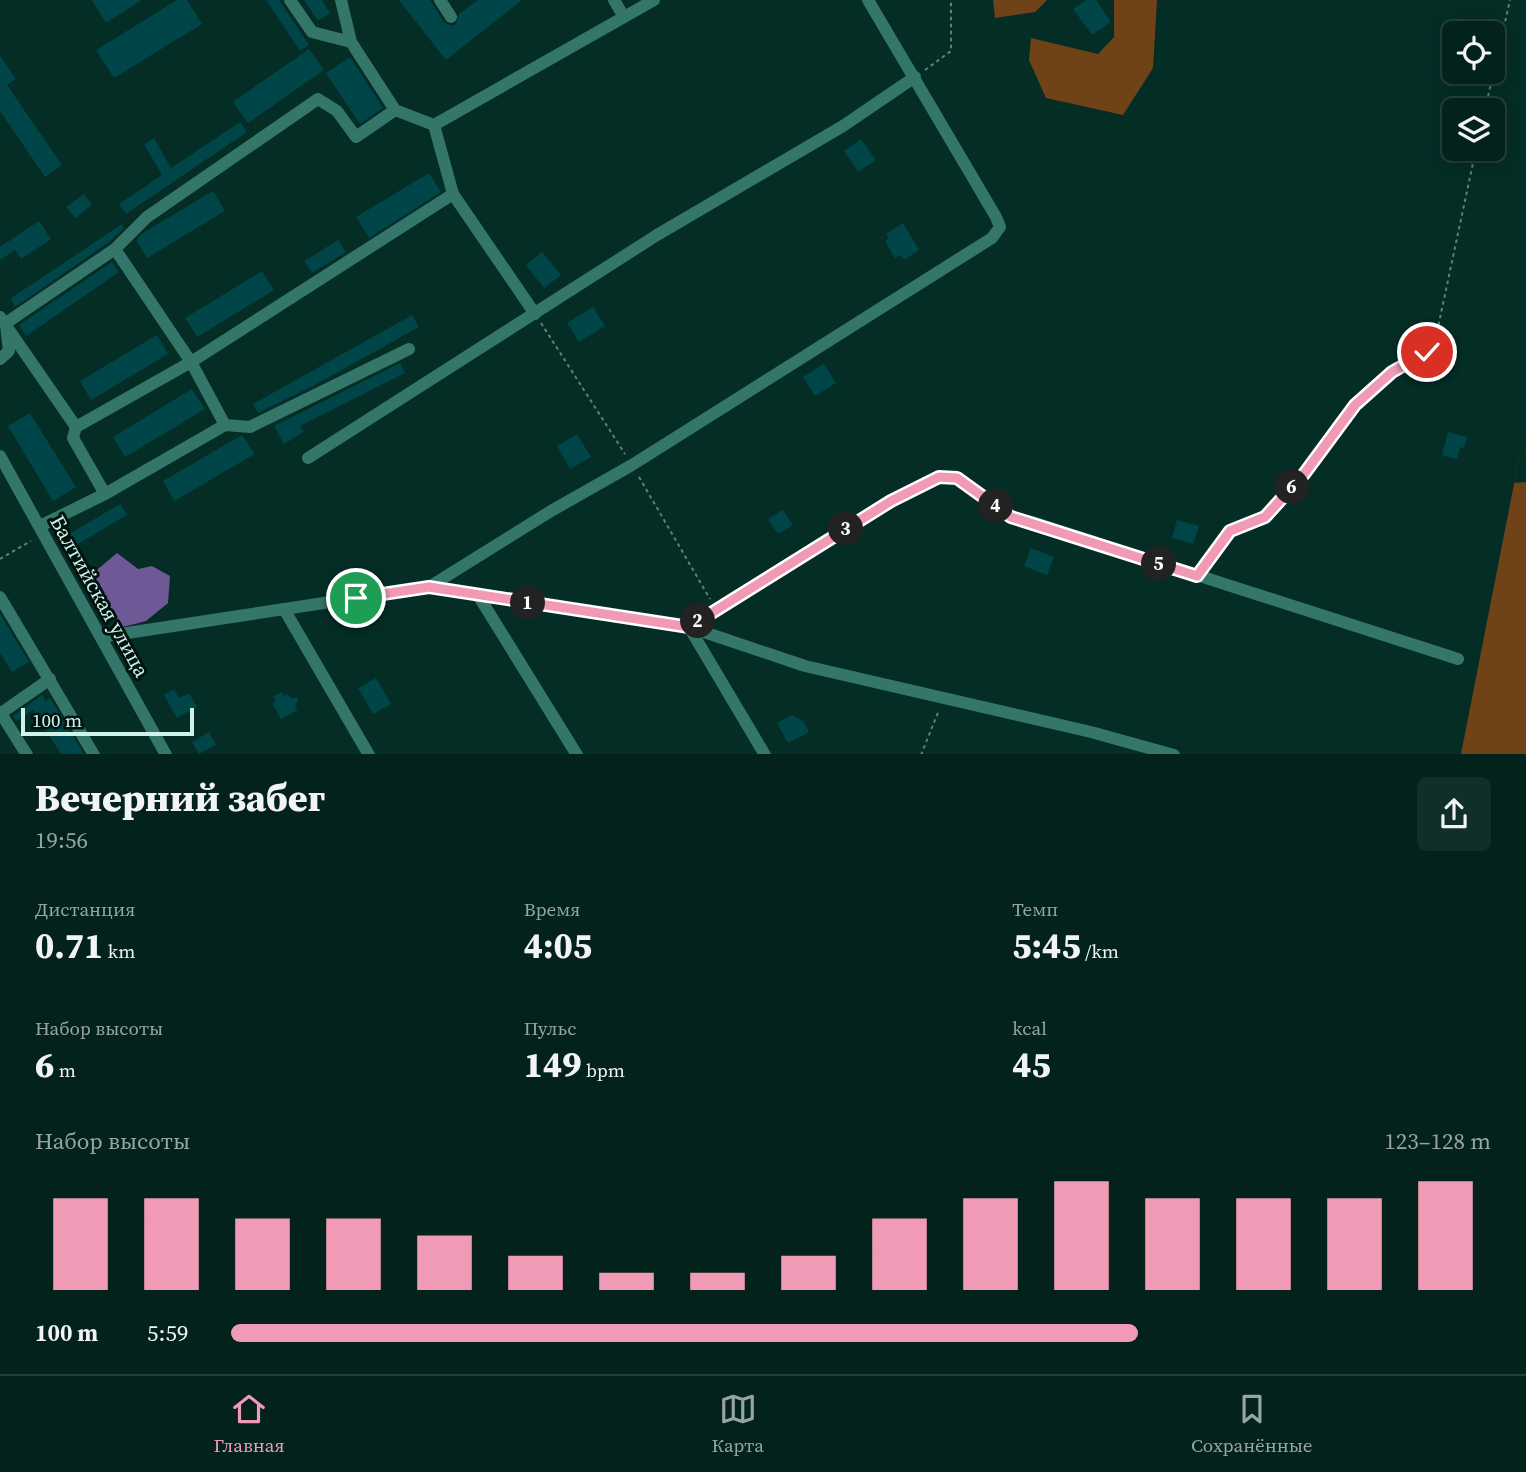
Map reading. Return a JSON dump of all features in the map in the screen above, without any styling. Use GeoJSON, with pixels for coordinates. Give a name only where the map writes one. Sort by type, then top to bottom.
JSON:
{"type":"FeatureCollection","features":[{"type":"Feature","properties":{"kind":"street"},"geometry":{"type":"LineString","coordinates":[[290,0],[312,32],[351,42]]}},
{"type":"Feature","properties":{"kind":"street"},"geometry":{"type":"LineString","coordinates":[[341,0],[351,42],[396,110],[434,125]]}},
{"type":"Feature","properties":{"kind":"street"},"geometry":{"type":"LineString","coordinates":[[440,0],[451,17]]}},
{"type":"Feature","properties":{"kind":"street"},"geometry":{"type":"LineString","coordinates":[[614,0],[624,17]]}},
{"type":"Feature","properties":{"kind":"street"},"geometry":{"type":"LineString","coordinates":[[434,125],[653,0]]}},
{"type":"Feature","properties":{"kind":"street"},"geometry":{"type":"LineString","coordinates":[[429,587],[551,511],[632,465],[992,238],[1000,227],[996,217],[869,0]]}},
{"type":"Feature","properties":{"kind":"street"},"geometry":{"type":"LineString","coordinates":[[308,458],[657,235],[843,126],[915,77]]}},
{"type":"Feature","properties":{"kind":"street"},"geometry":{"type":"LineString","coordinates":[[3,320],[116,249],[147,217],[318,99],[337,111],[356,137],[396,110]]}},
{"type":"Feature","properties":{"kind":"street"},"geometry":{"type":"LineString","coordinates":[[434,125],[453,194],[535,314]]}},
{"type":"Feature","properties":{"kind":"street"},"geometry":{"type":"LineString","coordinates":[[105,494],[73,438],[76,427],[191,362],[453,194]]}},
{"type":"Feature","properties":{"kind":"street"},"geometry":{"type":"LineString","coordinates":[[116,249],[191,362],[225,425]]}},
{"type":"Feature","properties":{"kind":"street"},"geometry":{"type":"LineString","coordinates":[[0,359],[9,351],[3,320]]}},
{"type":"Feature","properties":{"kind":"street"},"geometry":{"type":"LineString","coordinates":[[3,320],[76,427]]}},
{"type":"Feature","properties":{"kind":"street"},"geometry":{"type":"LineString","coordinates":[[42,530],[225,425],[250,428],[409,349]]}},
{"type":"Feature","properties":{"kind":"street","name":"Балтийская улица"},"geometry":{"type":"LineString","coordinates":[[0,456],[166,754]]}},
{"type":"Feature","properties":{"kind":"street"},"geometry":{"type":"LineString","coordinates":[[689,627],[891,501],[939,477],[957,478],[1011,517],[1458,659]]}},
{"type":"Feature","properties":{"kind":"street"},"geometry":{"type":"LineString","coordinates":[[101,637],[429,587],[689,627],[805,666],[1174,754]]}},
{"type":"Feature","properties":{"kind":"street"},"geometry":{"type":"LineString","coordinates":[[478,595],[577,754]]}},
{"type":"Feature","properties":{"kind":"street"},"geometry":{"type":"LineString","coordinates":[[0,597],[94,754]]}},
{"type":"Feature","properties":{"kind":"street"},"geometry":{"type":"LineString","coordinates":[[284,609],[369,754]]}},
{"type":"Feature","properties":{"kind":"street"},"geometry":{"type":"LineString","coordinates":[[689,627],[765,754]]}},
{"type":"Feature","properties":{"kind":"street"},"geometry":{"type":"LineString","coordinates":[[27,754],[0,713],[50,680]]}},
{"type":"Feature","properties":{"kind":"path"},"geometry":{"type":"LineString","coordinates":[[915,77],[951,51],[951,0]]}},
{"type":"Feature","properties":{"kind":"path"},"geometry":{"type":"LineString","coordinates":[[1488,98],[1510,0]]}},
{"type":"Feature","properties":{"kind":"path"},"geometry":{"type":"LineString","coordinates":[[1197,576],[1230,531],[1265,517],[1304,474],[1355,405],[1392,372],[1427,352],[1437,332],[1473,161]]}},
{"type":"Feature","properties":{"kind":"path"},"geometry":{"type":"LineString","coordinates":[[0,559],[42,530]]}},
{"type":"Feature","properties":{"kind":"path"},"geometry":{"type":"LineString","coordinates":[[921,754],[944,698]]}},
{"type":"Feature","properties":{"kind":"shaded area"},"geometry":{"type":"Polygon","coordinates":[[[993,0],[1047,0],[1035,12],[995,18],[993,0]]]}},
{"type":"Feature","properties":{"kind":"shaded area"},"geometry":{"type":"Polygon","coordinates":[[[1114,0],[1157,0],[1153,68],[1123,115],[1046,98],[1029,60],[1031,38],[1098,54],[1114,37],[1114,0]]]}},
{"type":"Feature","properties":{"kind":"shaded area"},"geometry":{"type":"Polygon","coordinates":[[[1526,482],[1526,754],[1461,754],[1514,483],[1526,482]]]}},
{"type":"Feature","properties":{"kind":"shaded area"},"geometry":{"type":"Polygon","coordinates":[[[117,553],[138,569],[152,566],[170,576],[168,603],[146,621],[119,628],[100,603],[92,574],[117,553]]]}},
{"type":"Feature","properties":{"kind":"building"},"geometry":{"type":"Polygon","coordinates":[[[92,0],[142,0],[106,23],[92,0]]]}},
{"type":"Feature","properties":{"kind":"building"},"geometry":{"type":"Polygon","coordinates":[[[177,0],[187,0],[202,24],[114,78],[96,50],[177,0]]]}},
{"type":"Feature","properties":{"kind":"building"},"geometry":{"type":"Polygon","coordinates":[[[266,0],[279,0],[309,45],[300,51],[266,0]]]}},
{"type":"Feature","properties":{"kind":"building"},"geometry":{"type":"Polygon","coordinates":[[[304,0],[322,0],[330,13],[318,21],[304,0]]]}},
{"type":"Feature","properties":{"kind":"building"},"geometry":{"type":"Polygon","coordinates":[[[399,0],[430,0],[444,22],[451,26],[456,24],[459,14],[478,0],[522,0],[446,60],[399,0]]]}},
{"type":"Feature","properties":{"kind":"building"},"geometry":{"type":"Polygon","coordinates":[[[1086,0],[1096,0],[1111,22],[1092,35],[1073,9],[1086,0]]]}},
{"type":"Feature","properties":{"kind":"building"},"geometry":{"type":"Polygon","coordinates":[[[309,49],[324,70],[248,123],[233,102],[309,49]]]}},
{"type":"Feature","properties":{"kind":"building"},"geometry":{"type":"Polygon","coordinates":[[[0,56],[16,79],[7,85],[62,165],[45,177],[0,111],[0,56]]]}},
{"type":"Feature","properties":{"kind":"building"},"geometry":{"type":"Polygon","coordinates":[[[350,57],[383,108],[360,124],[326,73],[350,57]]]}},
{"type":"Feature","properties":{"kind":"building"},"geometry":{"type":"Polygon","coordinates":[[[240,122],[247,132],[126,214],[119,204],[162,175],[144,144],[154,138],[171,168],[240,122]]]}},
{"type":"Feature","properties":{"kind":"building"},"geometry":{"type":"Polygon","coordinates":[[[861,139],[876,160],[858,172],[844,151],[861,139]]]}},
{"type":"Feature","properties":{"kind":"building"},"geometry":{"type":"Polygon","coordinates":[[[429,173],[441,192],[369,238],[356,217],[429,173]]]}},
{"type":"Feature","properties":{"kind":"building"},"geometry":{"type":"Polygon","coordinates":[[[213,191],[225,211],[147,258],[136,240],[143,233],[213,191]]]}},
{"type":"Feature","properties":{"kind":"building"},"geometry":{"type":"Polygon","coordinates":[[[84,194],[92,205],[75,218],[66,207],[84,194]]]}},
{"type":"Feature","properties":{"kind":"building"},"geometry":{"type":"Polygon","coordinates":[[[39,221],[51,239],[21,259],[15,250],[0,260],[0,247],[39,221]]]}},
{"type":"Feature","properties":{"kind":"building"},"geometry":{"type":"Polygon","coordinates":[[[903,223],[919,250],[904,260],[901,255],[895,258],[885,241],[889,239],[886,234],[903,223]]]}},
{"type":"Feature","properties":{"kind":"building"},"geometry":{"type":"Polygon","coordinates":[[[122,224],[124,228],[109,242],[15,307],[11,298],[122,224]]]}},
{"type":"Feature","properties":{"kind":"building"},"geometry":{"type":"Polygon","coordinates":[[[338,240],[346,252],[312,273],[304,261],[338,240]]]}},
{"type":"Feature","properties":{"kind":"building"},"geometry":{"type":"Polygon","coordinates":[[[542,252],[561,275],[544,288],[526,265],[542,252]]]}},
{"type":"Feature","properties":{"kind":"building"},"geometry":{"type":"Polygon","coordinates":[[[112,262],[119,272],[26,336],[19,325],[112,262]]]}},
{"type":"Feature","properties":{"kind":"building"},"geometry":{"type":"Polygon","coordinates":[[[262,271],[274,290],[197,337],[185,318],[262,271]]]}},
{"type":"Feature","properties":{"kind":"building"},"geometry":{"type":"Polygon","coordinates":[[[593,307],[605,326],[579,342],[567,323],[593,307]]]}},
{"type":"Feature","properties":{"kind":"building"},"geometry":{"type":"Polygon","coordinates":[[[412,315],[419,327],[258,413],[253,404],[412,315]]]}},
{"type":"Feature","properties":{"kind":"building"},"geometry":{"type":"Polygon","coordinates":[[[157,335],[168,354],[91,400],[80,381],[157,335]]]}},
{"type":"Feature","properties":{"kind":"building"},"geometry":{"type":"Polygon","coordinates":[[[400,363],[405,373],[300,426],[304,432],[284,444],[274,426],[400,363]]]}},
{"type":"Feature","properties":{"kind":"building"},"geometry":{"type":"Polygon","coordinates":[[[824,364],[836,383],[815,396],[803,377],[824,364]]]}},
{"type":"Feature","properties":{"kind":"building"},"geometry":{"type":"Polygon","coordinates":[[[192,389],[205,409],[125,457],[113,437],[192,389]]]}},
{"type":"Feature","properties":{"kind":"building"},"geometry":{"type":"Polygon","coordinates":[[[30,413],[76,487],[53,501],[8,426],[30,413]]]}},
{"type":"Feature","properties":{"kind":"building"},"geometry":{"type":"Polygon","coordinates":[[[1448,432],[1467,437],[1464,448],[1460,447],[1457,459],[1442,455],[1448,432]]]}},
{"type":"Feature","properties":{"kind":"building"},"geometry":{"type":"Polygon","coordinates":[[[577,434],[591,457],[570,469],[557,446],[577,434]]]}},
{"type":"Feature","properties":{"kind":"building"},"geometry":{"type":"Polygon","coordinates":[[[242,435],[255,454],[174,501],[163,481],[242,435]]]}},
{"type":"Feature","properties":{"kind":"building"},"geometry":{"type":"Polygon","coordinates":[[[120,504],[127,515],[71,548],[64,537],[120,504]]]}},
{"type":"Feature","properties":{"kind":"building"},"geometry":{"type":"Polygon","coordinates":[[[783,510],[793,525],[778,534],[768,519],[783,510]]]}},
{"type":"Feature","properties":{"kind":"building"},"geometry":{"type":"Polygon","coordinates":[[[1177,520],[1199,526],[1193,544],[1172,538],[1177,520]]]}},
{"type":"Feature","properties":{"kind":"building"},"geometry":{"type":"Polygon","coordinates":[[[1031,548],[1054,557],[1047,575],[1024,566],[1031,548]]]}},
{"type":"Feature","properties":{"kind":"building"},"geometry":{"type":"Polygon","coordinates":[[[0,614],[29,662],[12,672],[0,653],[0,614]]]}},
{"type":"Feature","properties":{"kind":"building"},"geometry":{"type":"Polygon","coordinates":[[[376,678],[391,704],[373,714],[358,688],[376,678]]]}},
{"type":"Feature","properties":{"kind":"building"},"geometry":{"type":"Polygon","coordinates":[[[174,689],[179,698],[189,693],[197,707],[177,718],[164,695],[174,689]]]}},
{"type":"Feature","properties":{"kind":"building"},"geometry":{"type":"Polygon","coordinates":[[[282,692],[284,696],[288,694],[290,698],[299,698],[295,706],[298,710],[281,719],[272,703],[276,701],[273,696],[282,692]]]}},
{"type":"Feature","properties":{"kind":"building"},"geometry":{"type":"Polygon","coordinates":[[[42,695],[46,701],[50,698],[84,754],[61,754],[33,710],[16,721],[13,716],[42,695]]]}},
{"type":"Feature","properties":{"kind":"building"},"geometry":{"type":"Polygon","coordinates":[[[792,715],[804,722],[809,732],[788,743],[777,723],[792,715]]]}},
{"type":"Feature","properties":{"kind":"building"},"geometry":{"type":"Polygon","coordinates":[[[209,732],[216,745],[199,754],[192,742],[209,732]]]}},
{"type":"Feature","properties":{"kind":"route"},"geometry":{"type":"LineString","coordinates":[[356,598],[429,587],[689,627],[891,501],[939,477],[957,478],[1011,517],[1197,576],[1230,531],[1265,517],[1304,474],[1355,405],[1392,372],[1427,352]]}}]}
